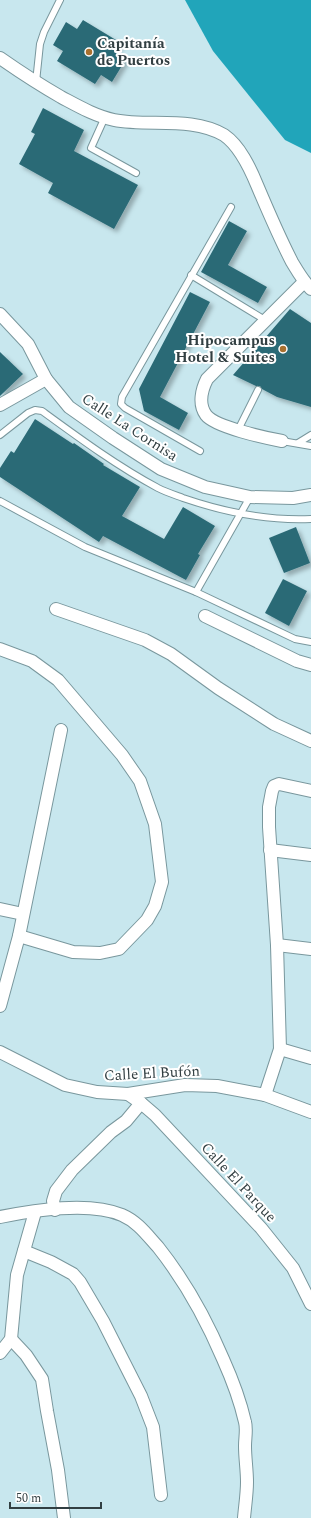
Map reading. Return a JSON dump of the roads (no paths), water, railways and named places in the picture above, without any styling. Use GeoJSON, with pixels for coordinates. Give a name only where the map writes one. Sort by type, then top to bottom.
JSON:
{"type":"FeatureCollection","features":[{"type":"Feature","properties":{"kind":"street"},"geometry":{"type":"LineString","coordinates":[[0,58],[36,82],[77,106],[96,114],[132,122],[154,122],[205,127],[224,136],[234,145],[248,164],[280,239],[307,285],[265,320],[207,379],[202,393],[202,406],[206,415],[213,420],[238,430],[282,441]]}},
{"type":"Feature","properties":{"kind":"street","name":"Calle La Cornisa"},"geometry":{"type":"LineString","coordinates":[[0,314],[28,344],[46,379],[69,407],[161,469],[205,487],[250,497],[293,498],[311,494]]}},
{"type":"Feature","properties":{"kind":"street"},"geometry":{"type":"LineString","coordinates":[[0,405],[46,379]]}},
{"type":"Feature","properties":{"kind":"street"},"geometry":{"type":"LineString","coordinates":[[56,609],[145,640],[171,654],[218,688],[274,724],[311,741]]}},
{"type":"Feature","properties":{"kind":"street"},"geometry":{"type":"LineString","coordinates":[[205,616],[297,661],[311,665]]}},
{"type":"Feature","properties":{"kind":"street"},"geometry":{"type":"LineString","coordinates":[[0,649],[32,661],[58,680],[117,749],[140,781],[155,824],[162,882],[155,906],[147,920],[118,949],[100,953],[72,952],[19,936]]}},
{"type":"Feature","properties":{"kind":"street"},"geometry":{"type":"LineString","coordinates":[[0,1006],[19,936],[62,730]]}},
{"type":"Feature","properties":{"kind":"street"},"geometry":{"type":"LineString","coordinates":[[265,1095],[280,1049],[269,807],[274,786],[279,784],[311,791]]}},
{"type":"Feature","properties":{"kind":"street"},"geometry":{"type":"LineString","coordinates":[[270,850],[311,855]]}},
{"type":"Feature","properties":{"kind":"street"},"geometry":{"type":"LineString","coordinates":[[0,908],[23,914]]}},
{"type":"Feature","properties":{"kind":"street"},"geometry":{"type":"LineString","coordinates":[[276,945],[311,949]]}},
{"type":"Feature","properties":{"kind":"street"},"geometry":{"type":"LineString","coordinates":[[280,1049],[311,1058]]}},
{"type":"Feature","properties":{"kind":"street","name":"Calle El Bufón"},"geometry":{"type":"LineString","coordinates":[[0,1052],[65,1085],[97,1092],[128,1094],[184,1085],[217,1086],[265,1095],[311,1112]]}},
{"type":"Feature","properties":{"kind":"street","name":"Calle El Parque"},"geometry":{"type":"LineString","coordinates":[[128,1094],[155,1115],[260,1228],[292,1268],[311,1304]]}},
{"type":"Feature","properties":{"kind":"street"},"geometry":{"type":"LineString","coordinates":[[55,1210],[53,1201],[56,1191],[72,1170],[111,1132],[126,1120],[141,1103]]}},
{"type":"Feature","properties":{"kind":"street"},"geometry":{"type":"LineString","coordinates":[[0,1217],[35,1212],[84,1208],[122,1215],[134,1222],[146,1233],[165,1256],[191,1293],[236,1388],[245,1423],[247,1483],[244,1518]]}},
{"type":"Feature","properties":{"kind":"street"},"geometry":{"type":"LineString","coordinates":[[0,1353],[11,1339],[16,1276],[35,1212]]}},
{"type":"Feature","properties":{"kind":"street"},"geometry":{"type":"LineString","coordinates":[[24,1251],[51,1262],[73,1274],[80,1282],[103,1321],[141,1396],[153,1427],[161,1495]]}},
{"type":"Feature","properties":{"kind":"street"},"geometry":{"type":"LineString","coordinates":[[11,1339],[26,1355],[42,1379],[58,1470],[64,1518]]}},
{"type":"Feature","properties":{"kind":"lane"},"geometry":{"type":"LineString","coordinates":[[36,82],[40,44],[44,32],[60,0]]}},
{"type":"Feature","properties":{"kind":"lane"},"geometry":{"type":"LineString","coordinates":[[105,117],[91,148],[136,173]]}},
{"type":"Feature","properties":{"kind":"lane"},"geometry":{"type":"LineString","coordinates":[[200,451],[125,408],[121,404],[122,397],[231,207]]}},
{"type":"Feature","properties":{"kind":"lane"},"geometry":{"type":"LineString","coordinates":[[191,275],[265,320]]}},
{"type":"Feature","properties":{"kind":"lane"},"geometry":{"type":"LineString","coordinates":[[238,430],[258,390]]}},
{"type":"Feature","properties":{"kind":"lane"},"geometry":{"type":"LineString","coordinates":[[0,436],[28,413],[35,410],[42,411],[98,451],[159,489],[203,505],[240,514],[293,520],[311,518]]}},
{"type":"Feature","properties":{"kind":"lane"},"geometry":{"type":"LineString","coordinates":[[298,443],[311,435]]}},
{"type":"Feature","properties":{"kind":"lane"},"geometry":{"type":"LineString","coordinates":[[282,441],[311,446]]}},
{"type":"Feature","properties":{"kind":"lane"},"geometry":{"type":"LineString","coordinates":[[196,592],[250,497]]}},
{"type":"Feature","properties":{"kind":"lane"},"geometry":{"type":"LineString","coordinates":[[0,501],[85,547],[196,592],[295,639],[311,642]]}},
{"type":"Feature","properties":{"kind":"water"},"geometry":{"type":"Polygon","coordinates":[[[185,0],[311,0],[311,153],[285,140],[213,51],[185,0]]]}},
{"type":"Feature","properties":{"kind":"place","name":"Capitanía de Puertos"},"geometry":{"type":"Point","coordinates":[89,52]}},
{"type":"Feature","properties":{"kind":"place","name":"Hipocampus Hotel & Suites"},"geometry":{"type":"Point","coordinates":[283,349]}}]}
